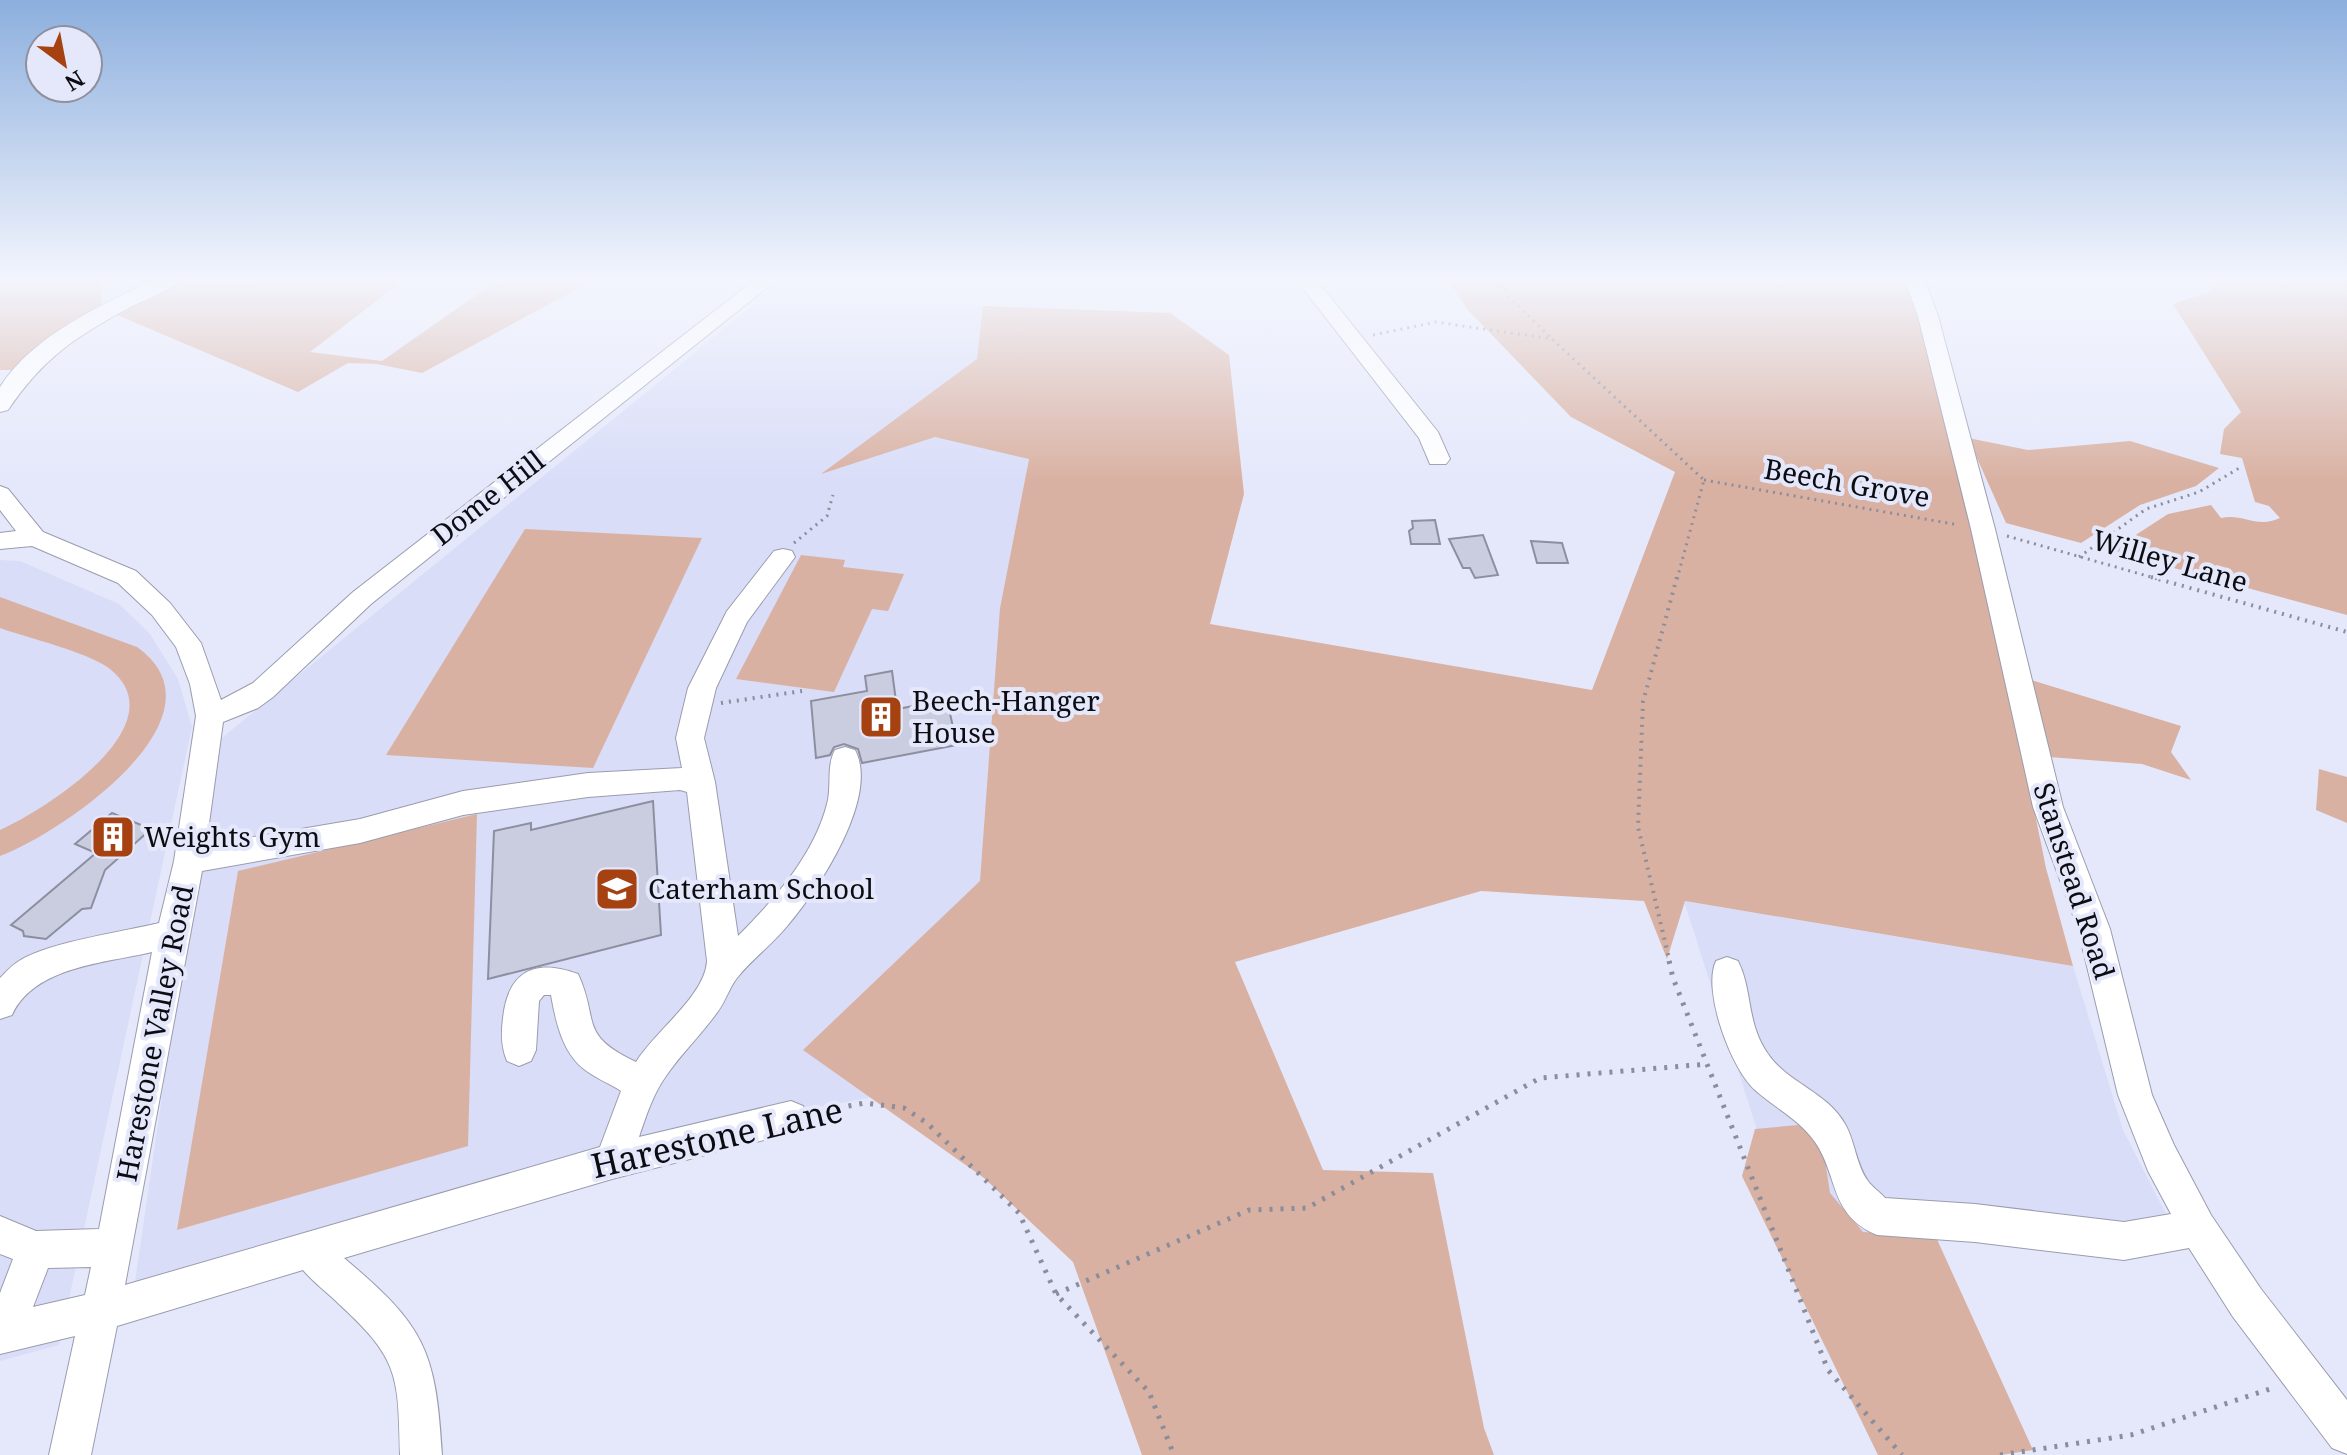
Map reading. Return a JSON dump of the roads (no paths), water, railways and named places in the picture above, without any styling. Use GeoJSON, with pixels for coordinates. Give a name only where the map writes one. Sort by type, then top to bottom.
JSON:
{"type":"FeatureCollection","features":[{"type":"Feature","properties":{"kind":"street"},"geometry":{"type":"LineString","coordinates":[[0,405],[18,374],[56,346]]}},
{"type":"Feature","properties":{"kind":"street","name":"Dome Hill"},"geometry":{"type":"LineString","coordinates":[[210,716],[248,701],[263,690],[362,598],[683,346]]}},
{"type":"Feature","properties":{"kind":"street"},"geometry":{"type":"LineString","coordinates":[[1357,346],[1430,437],[1438,459]]}},
{"type":"Feature","properties":{"kind":"street","name":"Stanstead Road"},"geometry":{"type":"LineString","coordinates":[[1936,346],[1983,529],[2048,807],[2094,929],[2135,1095],[2161,1158],[2198,1228],[2303,1379],[2347,1433]]}},
{"type":"Feature","properties":{"kind":"street"},"geometry":{"type":"LineString","coordinates":[[0,494],[34,538]]}},
{"type":"Feature","properties":{"kind":"street","name":"Harestone Valley Road"},"geometry":{"type":"LineString","coordinates":[[0,541],[34,538],[127,577],[161,609],[188,643],[204,684],[210,716],[189,861],[70,1455]]}},
{"type":"Feature","properties":{"kind":"street"},"geometry":{"type":"LineString","coordinates":[[724,969],[700,782],[690,738],[702,688],[736,618],[783,557]]}},
{"type":"Feature","properties":{"kind":"street"},"geometry":{"type":"LineString","coordinates":[[612,1161],[624,1134],[629,1107],[654,1064],[697,1015],[724,969],[758,937],[800,885],[829,841],[843,805],[845,758]]}},
{"type":"Feature","properties":{"kind":"street"},"geometry":{"type":"LineString","coordinates":[[189,861],[360,831],[463,803],[588,785],[680,779],[700,782]]}},
{"type":"Feature","properties":{"kind":"street"},"geometry":{"type":"LineString","coordinates":[[0,1004],[1,998],[30,971],[65,959],[172,934]]}},
{"type":"Feature","properties":{"kind":"street"},"geometry":{"type":"LineString","coordinates":[[1727,971],[1733,1015],[1754,1063],[1765,1077],[1818,1117],[1832,1135],[1852,1191],[1877,1216],[1975,1223],[2124,1241],[2198,1228]]}},
{"type":"Feature","properties":{"kind":"street"},"geometry":{"type":"LineString","coordinates":[[519,1050],[518,1013],[524,993],[534,984],[553,979],[566,984],[571,1017],[588,1052],[604,1063],[626,1071],[641,1086]]}},
{"type":"Feature","properties":{"kind":"street","name":"Harestone Lane"},"geometry":{"type":"LineString","coordinates":[[2,1333],[101,1311],[612,1161],[791,1118]]}},
{"type":"Feature","properties":{"kind":"street"},"geometry":{"type":"LineString","coordinates":[[0,1235],[36,1250],[114,1247]]}},
{"type":"Feature","properties":{"kind":"street"},"geometry":{"type":"LineString","coordinates":[[310,1248],[316,1259],[357,1293],[397,1335],[418,1393],[421,1455]]}},
{"type":"Feature","properties":{"kind":"street"},"geometry":{"type":"LineString","coordinates":[[2,1333],[36,1250]]}},
{"type":"Feature","properties":{"kind":"place","name":"Beech-Hanger House"},"geometry":{"type":"Point","coordinates":[881,717]}},
{"type":"Feature","properties":{"kind":"place","name":"Weights Gym"},"geometry":{"type":"Point","coordinates":[113,837]}},
{"type":"Feature","properties":{"kind":"place","name":"Caterham School"},"geometry":{"type":"Point","coordinates":[617,889]}}]}
